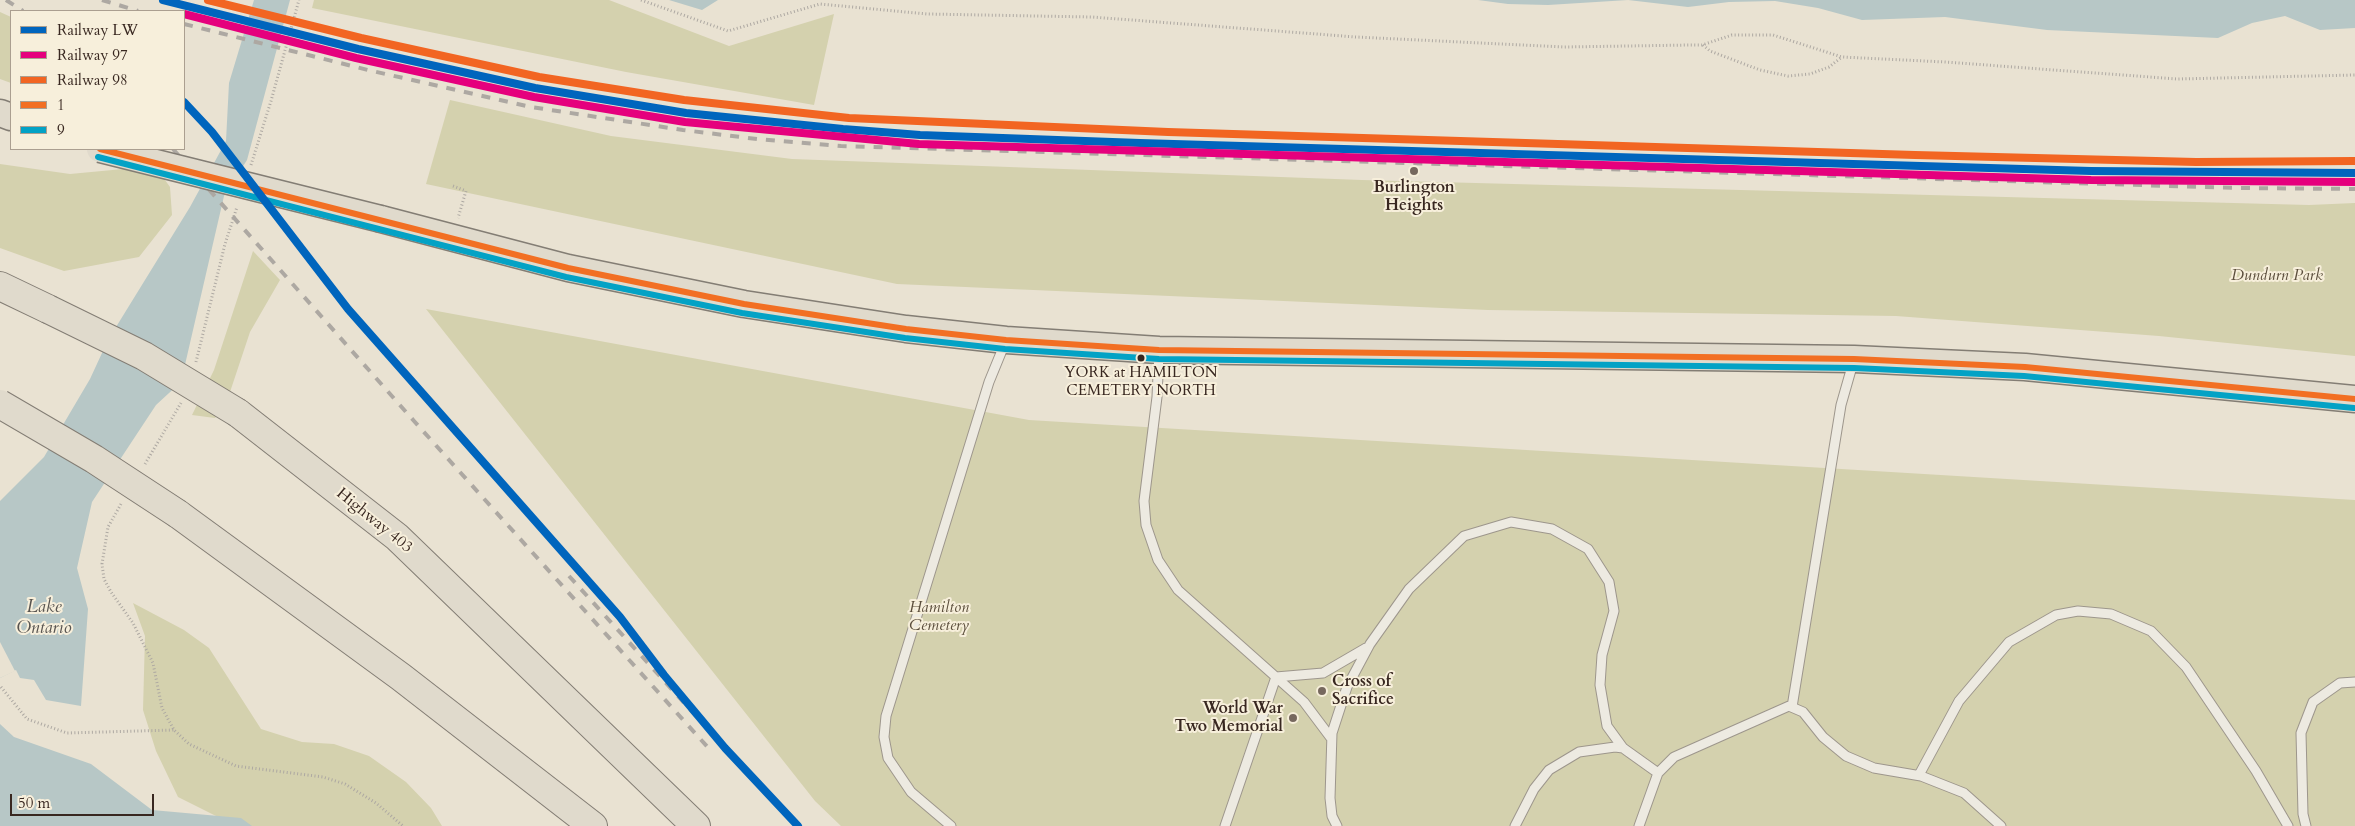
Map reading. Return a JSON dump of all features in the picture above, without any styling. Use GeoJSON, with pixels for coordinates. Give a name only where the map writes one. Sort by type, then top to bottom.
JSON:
{"type":"FeatureCollection","features":[{"type":"Feature","properties":{"kind":"highway","name":"Highway 403"},"geometry":{"type":"LineString","coordinates":[[0,286],[144,356],[238,413],[397,537],[696,826]]}},
{"type":"Feature","properties":{"kind":"highway"},"geometry":{"type":"LineString","coordinates":[[0,404],[94,459],[178,514],[401,677],[593,826]]}},
{"type":"Feature","properties":{"kind":"main road"},"geometry":{"type":"LineString","coordinates":[[104,150],[568,268],[744,304],[906,329],[1006,340],[1159,350],[1854,359],[2025,367],[2355,399]]}},
{"type":"Feature","properties":{"kind":"lane"},"geometry":{"type":"LineString","coordinates":[[951,826],[911,792],[888,758],[884,737],[886,716],[989,382],[1006,340]]}},
{"type":"Feature","properties":{"kind":"lane"},"geometry":{"type":"LineString","coordinates":[[1159,350],[1157,397],[1144,501],[1146,526],[1158,560],[1178,590],[1304,702],[1331,738]]}},
{"type":"Feature","properties":{"kind":"lane"},"geometry":{"type":"LineString","coordinates":[[1792,707],[1841,405],[1854,359]]}},
{"type":"Feature","properties":{"kind":"lane"},"geometry":{"type":"LineString","coordinates":[[1337,826],[1332,816],[1330,798],[1331,738],[1347,687],[1370,644],[1409,589],[1464,536],[1511,522],[1552,529],[1588,550],[1609,582],[1614,611],[1602,655],[1600,686],[1607,726],[1623,748],[1658,773]]}},
{"type":"Feature","properties":{"kind":"lane"},"geometry":{"type":"LineString","coordinates":[[1919,776],[1959,701],[2009,642],[2056,615],[2078,611],[2111,614],[2151,631],[2186,667],[2256,771],[2288,826]]}},
{"type":"Feature","properties":{"kind":"lane"},"geometry":{"type":"LineString","coordinates":[[1276,677],[1323,673],[1362,652],[1370,644]]}},
{"type":"Feature","properties":{"kind":"lane"},"geometry":{"type":"LineString","coordinates":[[1225,826],[1276,677]]}},
{"type":"Feature","properties":{"kind":"lane"},"geometry":{"type":"LineString","coordinates":[[2306,826],[2303,814],[2301,733],[2313,702],[2340,683],[2355,682]]}},
{"type":"Feature","properties":{"kind":"lane"},"geometry":{"type":"LineString","coordinates":[[1639,826],[1658,773],[1674,756],[1789,706],[1803,712],[1823,737],[1846,756],[1874,768],[1919,776],[1964,793],[2001,826]]}},
{"type":"Feature","properties":{"kind":"lane"},"geometry":{"type":"LineString","coordinates":[[1515,826],[1534,789],[1549,770],[1580,752],[1615,747],[1623,748]]}},
{"type":"Feature","properties":{"kind":"path"},"geometry":{"type":"LineString","coordinates":[[272,101],[299,0]]}},
{"type":"Feature","properties":{"kind":"path"},"geometry":{"type":"LineString","coordinates":[[641,0],[728,31],[820,4],[927,14],[1092,17],[1356,37],[1564,47],[1702,45],[1732,34],[1773,35],[1842,57],[1945,62],[2177,79],[2355,75]]}},
{"type":"Feature","properties":{"kind":"path"},"geometry":{"type":"LineString","coordinates":[[1702,45],[1710,51],[1760,70],[1788,76],[1810,74],[1829,68],[1842,57]]}},
{"type":"Feature","properties":{"kind":"path"},"geometry":{"type":"LineString","coordinates":[[454,186],[466,191],[459,213]]}},
{"type":"Feature","properties":{"kind":"path"},"geometry":{"type":"LineString","coordinates":[[194,371],[212,298]]}},
{"type":"Feature","properties":{"kind":"path"},"geometry":{"type":"LineString","coordinates":[[144,464],[184,398]]}},
{"type":"Feature","properties":{"kind":"path"},"geometry":{"type":"LineString","coordinates":[[124,498],[108,527],[102,564],[104,579],[133,623],[154,663],[162,708],[174,730],[189,744],[236,766],[323,777],[345,784],[376,803],[403,826]]}},
{"type":"Feature","properties":{"kind":"path"},"geometry":{"type":"LineString","coordinates":[[1,688],[27,720],[67,733],[174,730]]}},
{"type":"Feature","properties":{"kind":"green space"},"geometry":{"type":"Polygon","coordinates":[[[314,0],[609,0],[729,46],[834,14],[814,105],[626,72],[312,8],[314,0]]]}},
{"type":"Feature","properties":{"kind":"green space"},"geometry":{"type":"Polygon","coordinates":[[[0,12],[10,17],[10,83],[0,79],[0,12]]]}},
{"type":"Feature","properties":{"kind":"green space","name":"Dundurn Park"},"geometry":{"type":"Polygon","coordinates":[[[450,100],[611,136],[792,159],[1362,180],[2309,205],[2355,203],[2355,356],[2159,336],[1896,316],[1488,310],[897,284],[426,184],[450,100]]]}},
{"type":"Feature","properties":{"kind":"green space"},"geometry":{"type":"Polygon","coordinates":[[[0,164],[70,174],[155,166],[170,187],[172,215],[139,257],[64,271],[0,248],[0,164]]]}},
{"type":"Feature","properties":{"kind":"green space"},"geometry":{"type":"Polygon","coordinates":[[[253,251],[280,280],[250,332],[225,407],[215,418],[192,415],[214,370],[253,251]]]}},
{"type":"Feature","properties":{"kind":"green space","name":"Hamilton Cemetery"},"geometry":{"type":"Polygon","coordinates":[[[426,309],[1029,420],[2355,500],[2355,826],[841,826],[815,801],[426,309]]]}},
{"type":"Feature","properties":{"kind":"green space"},"geometry":{"type":"Polygon","coordinates":[[[133,603],[184,630],[209,648],[261,729],[302,742],[334,744],[369,756],[406,782],[431,808],[442,826],[236,826],[178,797],[156,751],[143,710],[145,636],[133,603]]]}},
{"type":"Feature","properties":{"kind":"water","name":"Lake Ontario"},"geometry":{"type":"Polygon","coordinates":[[[254,0],[290,0],[247,160],[224,196],[181,382],[156,405],[92,502],[77,568],[88,609],[81,706],[46,700],[34,680],[20,678],[16,670],[0,678],[0,501],[44,457],[90,379],[108,340],[190,207],[226,141],[229,83],[254,0]]]}},
{"type":"Feature","properties":{"kind":"water"},"geometry":{"type":"Polygon","coordinates":[[[669,0],[718,0],[702,10],[669,0]]]}},
{"type":"Feature","properties":{"kind":"water"},"geometry":{"type":"Polygon","coordinates":[[[1478,0],[1628,0],[1548,5],[1508,4],[1478,0]]]}},
{"type":"Feature","properties":{"kind":"water"},"geometry":{"type":"Polygon","coordinates":[[[1628,0],[2355,0],[2355,28],[2320,30],[2285,16],[2252,23],[2218,38],[2047,30],[1945,17],[1862,20],[1818,8],[1775,1],[1729,2],[1688,7],[1628,0]]]}},
{"type":"Feature","properties":{"kind":"water"},"geometry":{"type":"Polygon","coordinates":[[[0,724],[14,737],[91,764],[152,810],[241,818],[252,826],[0,826],[0,724]]]}},
{"type":"Feature","properties":{"kind":"pier"},"geometry":{"type":"Polygon","coordinates":[[[0,642],[15,671],[0,678],[0,642]]]}},
{"type":"Feature","properties":{"kind":"railway"},"geometry":{"type":"LineString","coordinates":[[6,0],[21,10]]}},
{"type":"Feature","properties":{"kind":"railway"},"geometry":{"type":"LineString","coordinates":[[102,0],[135,10]]}},
{"type":"Feature","properties":{"kind":"railway"},"geometry":{"type":"LineString","coordinates":[[185,24],[368,70],[531,107],[683,130],[841,146],[2238,188],[2355,189]]}},
{"type":"Feature","properties":{"kind":"railway"},"geometry":{"type":"LineString","coordinates":[[174,150],[414,421],[712,752]]}},
{"type":"Feature","properties":{"kind":"railway"},"geometry":{"type":"LineString","coordinates":[[569,576],[725,748]]}},
{"type":"Feature","properties":{"kind":"rail line","name":"LW"},"geometry":{"type":"LineString","coordinates":[[163,0],[358,49],[535,88],[686,113],[843,129],[920,135],[1140,143],[2091,171],[2355,173]]}},
{"type":"Feature","properties":{"kind":"rail line","name":"98"},"geometry":{"type":"LineString","coordinates":[[208,0],[361,38],[539,77],[684,100],[849,118],[1168,132],[1915,155],[2196,162],[2355,161]]}},
{"type":"Feature","properties":{"kind":"rail line","name":"97"},"geometry":{"type":"LineString","coordinates":[[185,14],[356,58],[534,97],[685,122],[919,144],[2091,180],[2355,182]]}},
{"type":"Feature","properties":{"kind":"rail line","name":"LW"},"geometry":{"type":"LineString","coordinates":[[185,103],[212,132],[348,309],[620,617],[664,675],[725,748],[798,826]]}},
{"type":"Feature","properties":{"kind":"transit line","name":"1"},"geometry":{"type":"LineString","coordinates":[[104,150],[568,268],[744,304],[906,329],[1006,340],[1159,350],[1854,359],[2025,367],[2355,399]]}},
{"type":"Feature","properties":{"kind":"transit line","name":"9"},"geometry":{"type":"LineString","coordinates":[[98,157],[566,277],[742,313],[905,338],[1005,349],[1159,359],[1854,368],[2024,376],[2354,408]]}},
{"type":"Feature","properties":{"kind":"place","name":"Burlington Heights"},"geometry":{"type":"Point","coordinates":[1414,171]}},
{"type":"Feature","properties":{"kind":"place","name":"YORK at HAMILTON CEMETERY NORTH"},"geometry":{"type":"Point","coordinates":[1141,358]}},
{"type":"Feature","properties":{"kind":"place","name":"Cross of Sacrifice"},"geometry":{"type":"Point","coordinates":[1322,691]}},
{"type":"Feature","properties":{"kind":"place","name":"World War Two Memorial"},"geometry":{"type":"Point","coordinates":[1293,718]}}]}
